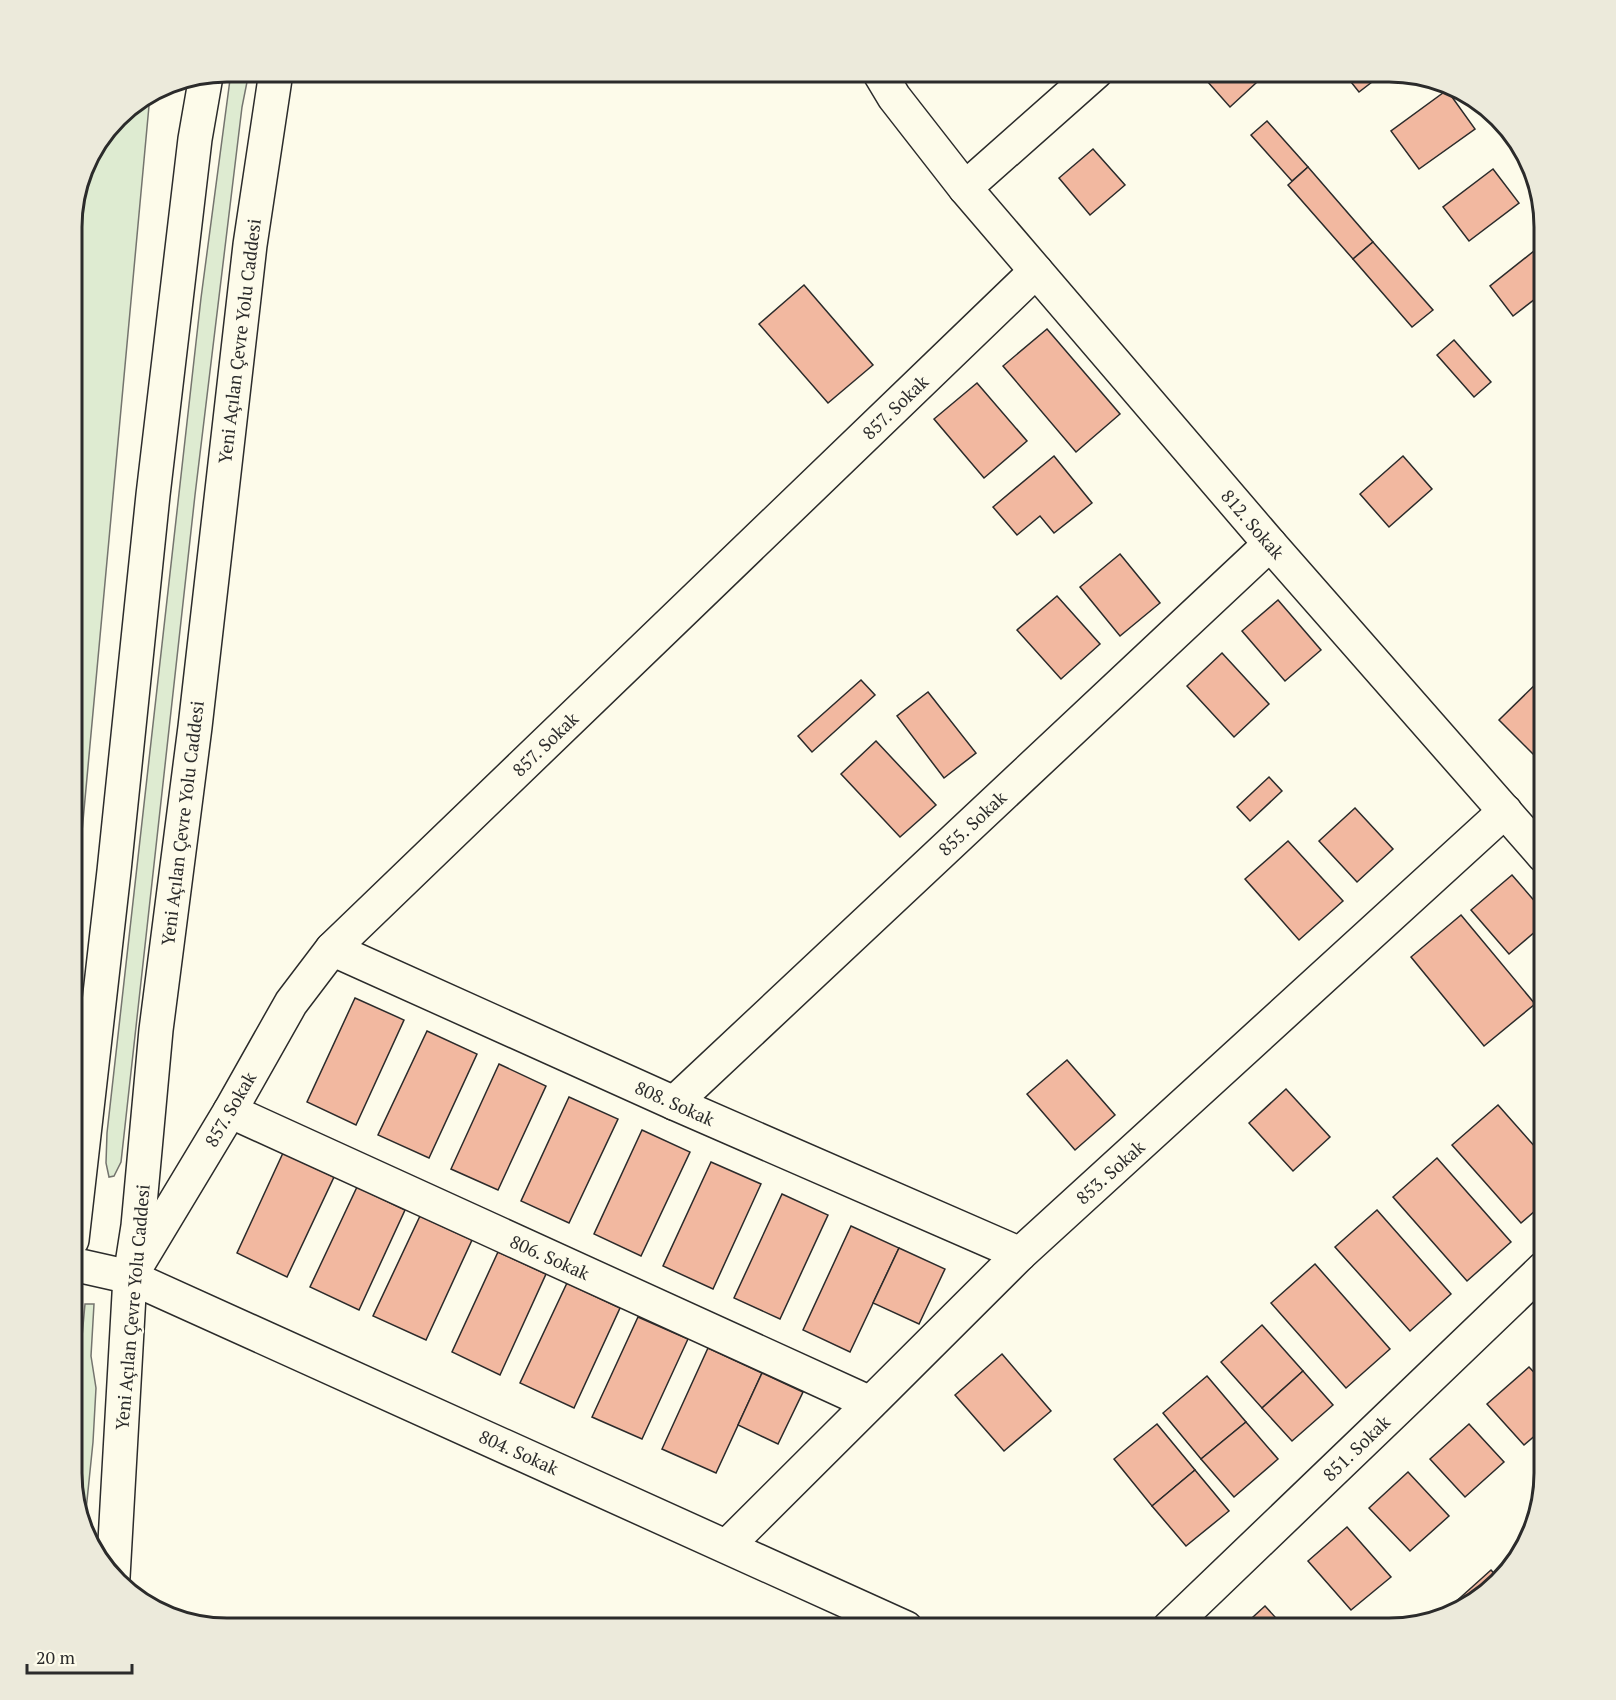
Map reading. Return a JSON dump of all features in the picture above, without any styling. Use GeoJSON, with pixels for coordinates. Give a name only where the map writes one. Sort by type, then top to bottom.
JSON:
{"type":"FeatureCollection","features":[{"type":"Feature","properties":{"kind":"street","name":"Yeni Açılan Çevre Yolu Caddesi"},"geometry":{"type":"LineString","coordinates":[[114,1563],[130,1278],[138,1226],[156,1030],[195,727],[250,245],[274,83]]}},
{"type":"Feature","properties":{"kind":"street","name":"812. Sokak"},"geometry":{"type":"LineString","coordinates":[[886,83],[965,189],[1270,544],[1534,844]]}},
{"type":"Feature","properties":{"kind":"street"},"geometry":{"type":"LineString","coordinates":[[965,189],[1084,83]]}},
{"type":"Feature","properties":{"kind":"street"},"geometry":{"type":"LineString","coordinates":[[83,1143],[159,448],[195,139],[204,85]]}},
{"type":"Feature","properties":{"kind":"street","name":"857. Sokak"},"geometry":{"type":"LineString","coordinates":[[130,1278],[230,1111],[291,1003],[332,949],[1036,271]]}},
{"type":"Feature","properties":{"kind":"street","name":"855. Sokak"},"geometry":{"type":"LineString","coordinates":[[674,1103],[1270,544]]}},
{"type":"Feature","properties":{"kind":"street","name":"853. Sokak"},"geometry":{"type":"LineString","coordinates":[[727,1546],[1020,1254],[1505,811]]}},
{"type":"Feature","properties":{"kind":"street","name":"808. Sokak"},"geometry":{"type":"LineString","coordinates":[[332,949],[674,1103],[1020,1254]]}},
{"type":"Feature","properties":{"kind":"street","name":"806. Sokak"},"geometry":{"type":"LineString","coordinates":[[230,1111],[870,1403]]}},
{"type":"Feature","properties":{"kind":"street","name":"804. Sokak"},"geometry":{"type":"LineString","coordinates":[[83,1267],[130,1278],[884,1618]]}},
{"type":"Feature","properties":{"kind":"street","name":"851. Sokak"},"geometry":{"type":"LineString","coordinates":[[1179,1618],[1534,1278]]}},
{"type":"Feature","properties":{"kind":"green space"},"geometry":{"type":"Polygon","coordinates":[[[230,83],[247,83],[195,495],[121,1162],[114,1176],[109,1177],[106,1163],[107,1133],[201,298],[230,83]]]}},
{"type":"Feature","properties":{"kind":"green space"},"geometry":{"type":"Polygon","coordinates":[[[149,106],[83,821],[83,218],[87,190],[97,163],[112,139],[149,106]]]}},
{"type":"Feature","properties":{"kind":"green space"},"geometry":{"type":"Polygon","coordinates":[[[85,1304],[94,1304],[91,1356],[96,1388],[86,1506],[83,1472],[85,1304]]]}},
{"type":"Feature","properties":{"kind":"building"},"geometry":{"type":"Polygon","coordinates":[[[1209,83],[1256,83],[1230,107],[1209,83]]]}},
{"type":"Feature","properties":{"kind":"building"},"geometry":{"type":"Polygon","coordinates":[[[1352,83],[1371,83],[1359,92],[1352,83]]]}},
{"type":"Feature","properties":{"kind":"building"},"geometry":{"type":"Polygon","coordinates":[[[1442,93],[1452,97],[1475,129],[1419,169],[1391,131],[1442,93]]]}},
{"type":"Feature","properties":{"kind":"building"},"geometry":{"type":"Polygon","coordinates":[[[1267,121],[1308,167],[1292,181],[1251,135],[1267,121]]]}},
{"type":"Feature","properties":{"kind":"building"},"geometry":{"type":"Polygon","coordinates":[[[1093,149],[1125,185],[1090,215],[1059,178],[1093,149]]]}},
{"type":"Feature","properties":{"kind":"building"},"geometry":{"type":"Polygon","coordinates":[[[1308,167],[1373,242],[1353,259],[1288,185],[1308,167]]]}},
{"type":"Feature","properties":{"kind":"building"},"geometry":{"type":"Polygon","coordinates":[[[1493,169],[1519,203],[1469,241],[1443,207],[1493,169]]]}},
{"type":"Feature","properties":{"kind":"building"},"geometry":{"type":"Polygon","coordinates":[[[1373,242],[1433,310],[1412,327],[1353,259],[1373,242]]]}},
{"type":"Feature","properties":{"kind":"building"},"geometry":{"type":"Polygon","coordinates":[[[1534,251],[1534,300],[1513,316],[1490,286],[1534,251]]]}},
{"type":"Feature","properties":{"kind":"building"},"geometry":{"type":"Polygon","coordinates":[[[804,285],[873,365],[828,403],[759,324],[804,285]]]}},
{"type":"Feature","properties":{"kind":"building"},"geometry":{"type":"Polygon","coordinates":[[[1047,329],[1120,414],[1076,452],[1003,366],[1047,329]]]}},
{"type":"Feature","properties":{"kind":"building"},"geometry":{"type":"Polygon","coordinates":[[[1454,340],[1491,382],[1474,397],[1437,355],[1454,340]]]}},
{"type":"Feature","properties":{"kind":"building"},"geometry":{"type":"Polygon","coordinates":[[[977,383],[1027,441],[984,478],[934,419],[977,383]]]}},
{"type":"Feature","properties":{"kind":"building"},"geometry":{"type":"Polygon","coordinates":[[[1054,456],[1092,503],[1054,533],[1040,516],[1017,535],[993,507],[1054,456]]]}},
{"type":"Feature","properties":{"kind":"building"},"geometry":{"type":"Polygon","coordinates":[[[1403,456],[1432,489],[1389,527],[1360,494],[1403,456]]]}},
{"type":"Feature","properties":{"kind":"building"},"geometry":{"type":"Polygon","coordinates":[[[1120,554],[1160,603],[1120,636],[1080,587],[1120,554]]]}},
{"type":"Feature","properties":{"kind":"building"},"geometry":{"type":"Polygon","coordinates":[[[1057,596],[1100,644],[1061,679],[1017,630],[1057,596]]]}},
{"type":"Feature","properties":{"kind":"building"},"geometry":{"type":"Polygon","coordinates":[[[1278,600],[1321,650],[1285,681],[1242,631],[1278,600]]]}},
{"type":"Feature","properties":{"kind":"building"},"geometry":{"type":"Polygon","coordinates":[[[1222,653],[1269,704],[1234,737],[1187,686],[1222,653]]]}},
{"type":"Feature","properties":{"kind":"building"},"geometry":{"type":"Polygon","coordinates":[[[861,680],[875,695],[812,752],[798,736],[861,680]]]}},
{"type":"Feature","properties":{"kind":"building"},"geometry":{"type":"Polygon","coordinates":[[[1534,686],[1534,755],[1499,720],[1534,686]]]}},
{"type":"Feature","properties":{"kind":"building"},"geometry":{"type":"Polygon","coordinates":[[[928,692],[976,753],[944,778],[897,716],[928,692]]]}},
{"type":"Feature","properties":{"kind":"building"},"geometry":{"type":"Polygon","coordinates":[[[876,741],[936,805],[900,837],[841,774],[876,741]]]}},
{"type":"Feature","properties":{"kind":"building"},"geometry":{"type":"Polygon","coordinates":[[[1269,777],[1282,791],[1250,821],[1237,807],[1269,777]]]}},
{"type":"Feature","properties":{"kind":"building"},"geometry":{"type":"Polygon","coordinates":[[[1355,808],[1393,849],[1357,882],[1319,841],[1355,808]]]}},
{"type":"Feature","properties":{"kind":"building"},"geometry":{"type":"Polygon","coordinates":[[[1288,841],[1343,901],[1299,940],[1245,879],[1288,841]]]}},
{"type":"Feature","properties":{"kind":"building"},"geometry":{"type":"Polygon","coordinates":[[[1512,875],[1534,900],[1534,933],[1509,954],[1471,910],[1512,875]]]}},
{"type":"Feature","properties":{"kind":"building"},"geometry":{"type":"Polygon","coordinates":[[[1461,915],[1534,1005],[1484,1046],[1411,957],[1461,915]]]}},
{"type":"Feature","properties":{"kind":"building"},"geometry":{"type":"Polygon","coordinates":[[[355,998],[404,1020],[356,1125],[307,1102],[355,998]]]}},
{"type":"Feature","properties":{"kind":"building"},"geometry":{"type":"Polygon","coordinates":[[[427,1031],[477,1054],[429,1158],[378,1135],[427,1031]]]}},
{"type":"Feature","properties":{"kind":"building"},"geometry":{"type":"Polygon","coordinates":[[[1067,1060],[1115,1115],[1075,1150],[1027,1094],[1067,1060]]]}},
{"type":"Feature","properties":{"kind":"building"},"geometry":{"type":"Polygon","coordinates":[[[499,1064],[546,1086],[498,1190],[451,1169],[499,1064]]]}},
{"type":"Feature","properties":{"kind":"building"},"geometry":{"type":"Polygon","coordinates":[[[1286,1089],[1330,1137],[1293,1171],[1249,1123],[1286,1089]]]}},
{"type":"Feature","properties":{"kind":"building"},"geometry":{"type":"Polygon","coordinates":[[[569,1097],[618,1119],[569,1223],[521,1201],[569,1097]]]}},
{"type":"Feature","properties":{"kind":"building"},"geometry":{"type":"Polygon","coordinates":[[[1498,1105],[1534,1146],[1534,1212],[1521,1223],[1452,1145],[1498,1105]]]}},
{"type":"Feature","properties":{"kind":"building"},"geometry":{"type":"Polygon","coordinates":[[[642,1130],[690,1152],[641,1256],[594,1234],[642,1130]]]}},
{"type":"Feature","properties":{"kind":"building"},"geometry":{"type":"Polygon","coordinates":[[[283,1153],[334,1177],[287,1277],[237,1253],[283,1153]]]}},
{"type":"Feature","properties":{"kind":"building"},"geometry":{"type":"Polygon","coordinates":[[[1437,1158],[1511,1242],[1467,1281],[1393,1197],[1437,1158]]]}},
{"type":"Feature","properties":{"kind":"building"},"geometry":{"type":"Polygon","coordinates":[[[711,1162],[761,1184],[713,1289],[663,1266],[711,1162]]]}},
{"type":"Feature","properties":{"kind":"building"},"geometry":{"type":"Polygon","coordinates":[[[357,1187],[405,1210],[359,1310],[310,1287],[357,1187]]]}},
{"type":"Feature","properties":{"kind":"building"},"geometry":{"type":"Polygon","coordinates":[[[782,1194],[828,1215],[780,1319],[734,1298],[782,1194]]]}},
{"type":"Feature","properties":{"kind":"building"},"geometry":{"type":"Polygon","coordinates":[[[1377,1210],[1451,1294],[1410,1331],[1335,1247],[1377,1210]]]}},
{"type":"Feature","properties":{"kind":"building"},"geometry":{"type":"Polygon","coordinates":[[[420,1216],[472,1240],[426,1340],[373,1316],[420,1216]]]}},
{"type":"Feature","properties":{"kind":"building"},"geometry":{"type":"Polygon","coordinates":[[[851,1226],[899,1248],[850,1352],[803,1330],[851,1226]]]}},
{"type":"Feature","properties":{"kind":"building"},"geometry":{"type":"Polygon","coordinates":[[[899,1248],[945,1269],[919,1324],[873,1303],[899,1248]]]}},
{"type":"Feature","properties":{"kind":"building"},"geometry":{"type":"Polygon","coordinates":[[[498,1252],[546,1274],[500,1375],[452,1352],[498,1252]]]}},
{"type":"Feature","properties":{"kind":"building"},"geometry":{"type":"Polygon","coordinates":[[[1315,1264],[1390,1349],[1346,1388],[1271,1303],[1315,1264]]]}},
{"type":"Feature","properties":{"kind":"building"},"geometry":{"type":"Polygon","coordinates":[[[567,1283],[620,1308],[574,1408],[520,1383],[567,1283]]]}},
{"type":"Feature","properties":{"kind":"building"},"geometry":{"type":"Polygon","coordinates":[[[638,1317],[688,1339],[642,1439],[592,1417],[638,1317]]]}},
{"type":"Feature","properties":{"kind":"building"},"geometry":{"type":"Polygon","coordinates":[[[1262,1325],[1303,1371],[1262,1408],[1221,1362],[1262,1325]]]}},
{"type":"Feature","properties":{"kind":"building"},"geometry":{"type":"Polygon","coordinates":[[[708,1348],[762,1373],[716,1473],[662,1449],[708,1348]]]}},
{"type":"Feature","properties":{"kind":"building"},"geometry":{"type":"Polygon","coordinates":[[[1002,1354],[1051,1411],[1004,1451],[955,1395],[1002,1354]]]}},
{"type":"Feature","properties":{"kind":"building"},"geometry":{"type":"Polygon","coordinates":[[[1529,1367],[1534,1372],[1534,1436],[1524,1445],[1487,1404],[1529,1367]]]}},
{"type":"Feature","properties":{"kind":"building"},"geometry":{"type":"Polygon","coordinates":[[[1303,1371],[1333,1405],[1292,1441],[1262,1408],[1303,1371]]]}},
{"type":"Feature","properties":{"kind":"building"},"geometry":{"type":"Polygon","coordinates":[[[762,1373],[803,1392],[778,1444],[738,1425],[762,1373]]]}},
{"type":"Feature","properties":{"kind":"building"},"geometry":{"type":"Polygon","coordinates":[[[1207,1376],[1246,1422],[1201,1459],[1163,1413],[1207,1376]]]}},
{"type":"Feature","properties":{"kind":"building"},"geometry":{"type":"Polygon","coordinates":[[[1246,1422],[1278,1459],[1234,1497],[1201,1459],[1246,1422]]]}},
{"type":"Feature","properties":{"kind":"building"},"geometry":{"type":"Polygon","coordinates":[[[1157,1424],[1195,1470],[1152,1506],[1114,1459],[1157,1424]]]}},
{"type":"Feature","properties":{"kind":"building"},"geometry":{"type":"Polygon","coordinates":[[[1469,1424],[1504,1462],[1465,1497],[1430,1459],[1469,1424]]]}},
{"type":"Feature","properties":{"kind":"building"},"geometry":{"type":"Polygon","coordinates":[[[1195,1470],[1229,1511],[1186,1546],[1152,1506],[1195,1470]]]}},
{"type":"Feature","properties":{"kind":"building"},"geometry":{"type":"Polygon","coordinates":[[[1408,1472],[1449,1516],[1410,1551],[1369,1508],[1408,1472]]]}},
{"type":"Feature","properties":{"kind":"building"},"geometry":{"type":"Polygon","coordinates":[[[1347,1527],[1391,1577],[1351,1610],[1308,1561],[1347,1527]]]}},
{"type":"Feature","properties":{"kind":"building"},"geometry":{"type":"Polygon","coordinates":[[[1491,1570],[1493,1573],[1469,1593],[1458,1599],[1491,1570]]]}},
{"type":"Feature","properties":{"kind":"building"},"geometry":{"type":"Polygon","coordinates":[[[1265,1606],[1276,1618],[1252,1618],[1265,1606]]]}}]}
